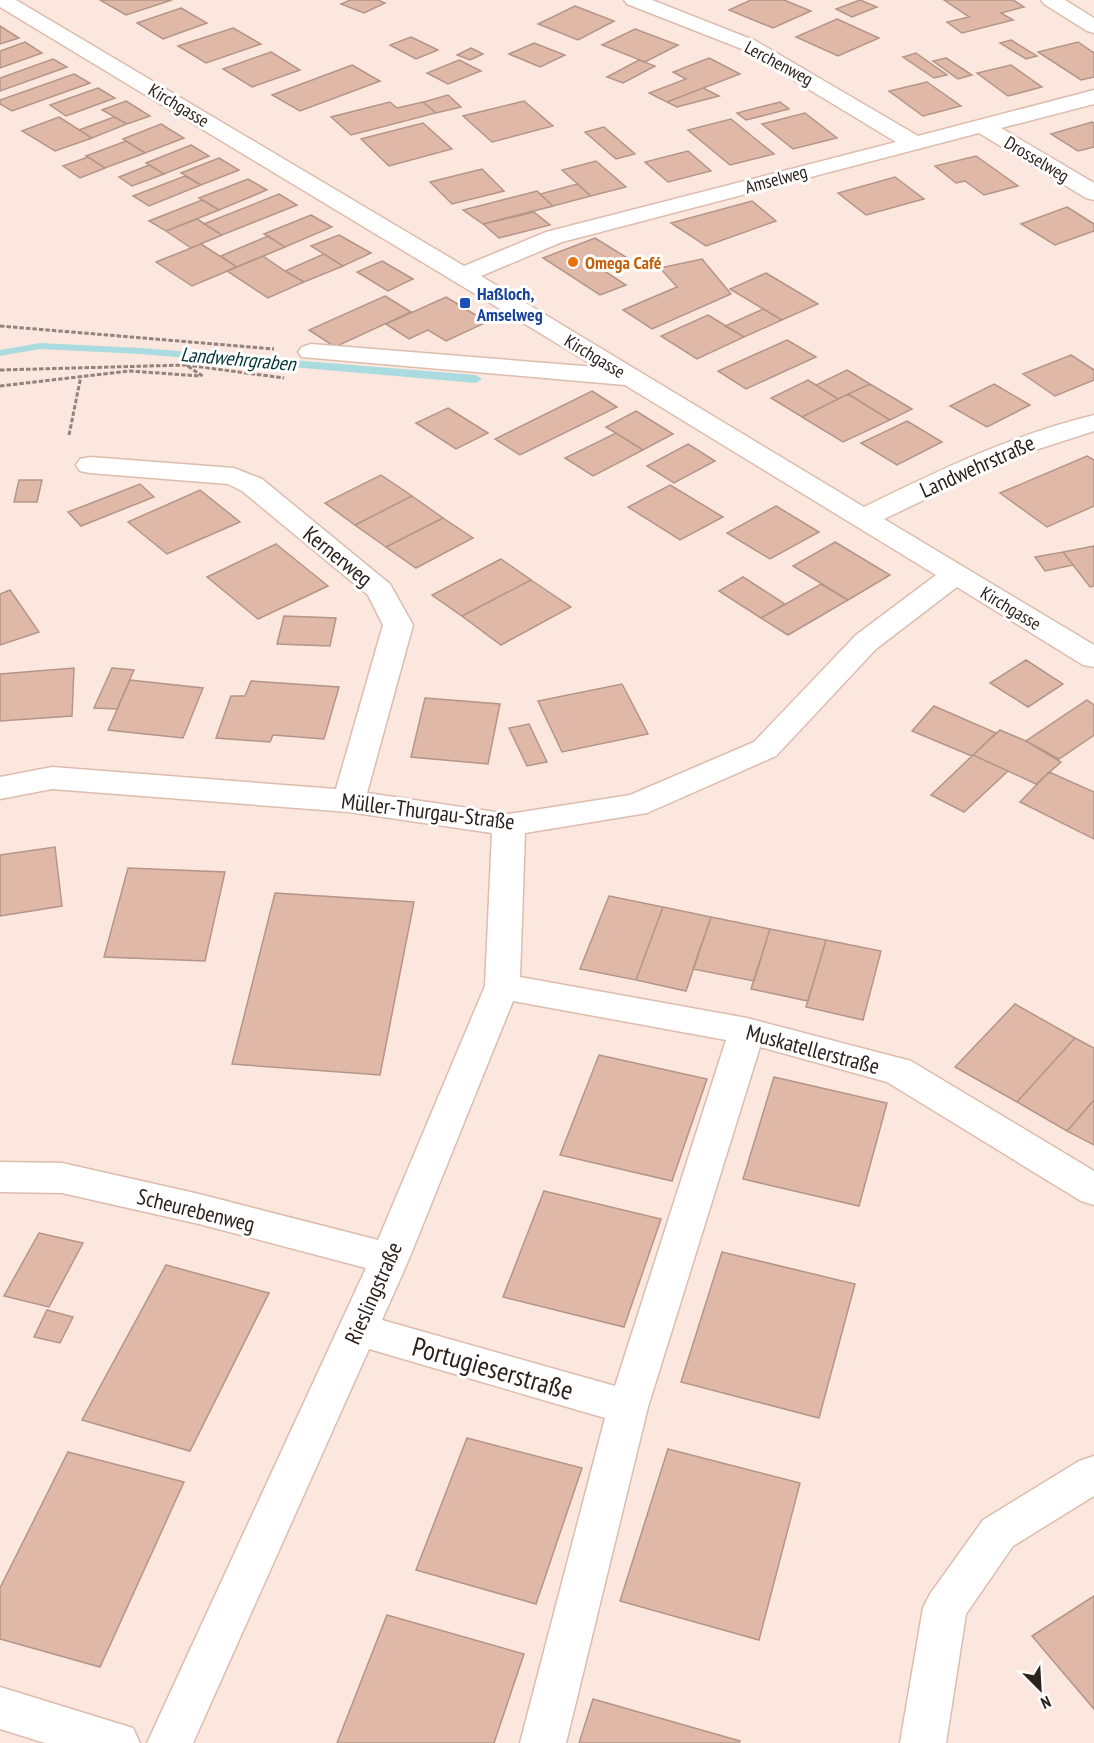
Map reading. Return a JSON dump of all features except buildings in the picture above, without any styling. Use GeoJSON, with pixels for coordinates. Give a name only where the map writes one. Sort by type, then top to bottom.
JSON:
{"type":"FeatureCollection","features":[{"type":"Feature","properties":{"kind":"street","name":"Kirchgasse"},"geometry":{"type":"LineString","coordinates":[[2,0],[462,275],[1094,658]]}},
{"type":"Feature","properties":{"kind":"street","name":"Lerchenweg"},"geometry":{"type":"LineString","coordinates":[[634,0],[749,45],[798,72],[914,143]]}},
{"type":"Feature","properties":{"kind":"street"},"geometry":{"type":"LineString","coordinates":[[1051,0],[1094,27]]}},
{"type":"Feature","properties":{"kind":"street","name":"Amselweg"},"geometry":{"type":"LineString","coordinates":[[462,275],[554,237],[1094,96]]}},
{"type":"Feature","properties":{"kind":"street","name":"Drosselweg"},"geometry":{"type":"LineString","coordinates":[[981,125],[1094,193]]}},
{"type":"Feature","properties":{"kind":"street"},"geometry":{"type":"LineString","coordinates":[[311,352],[632,378]]}},
{"type":"Feature","properties":{"kind":"street","name":"Landwehrstraße"},"geometry":{"type":"LineString","coordinates":[[863,518],[994,456],[1070,428],[1094,423]]}},
{"type":"Feature","properties":{"kind":"street","name":"Kernerweg"},"geometry":{"type":"LineString","coordinates":[[90,465],[234,476],[252,485],[380,590],[398,625],[349,801]]}},
{"type":"Feature","properties":{"kind":"street","name":"Müller-Thurgau-Straße"},"geometry":{"type":"LineString","coordinates":[[0,788],[52,778],[349,801],[509,825],[636,805],[765,749],[866,642],[956,574]]}},
{"type":"Feature","properties":{"kind":"street","name":"Rieslingstraße"},"geometry":{"type":"LineString","coordinates":[[170,1743],[390,1259],[502,986],[509,825]]}},
{"type":"Feature","properties":{"kind":"street","name":"Muskatellerstraße"},"geometry":{"type":"LineString","coordinates":[[502,986],[747,1031],[898,1071],[1094,1190]]}},
{"type":"Feature","properties":{"kind":"street"},"geometry":{"type":"LineString","coordinates":[[543,1743],[628,1407],[747,1031]]}},
{"type":"Feature","properties":{"kind":"street","name":"Scheurebenweg"},"geometry":{"type":"LineString","coordinates":[[0,1177],[62,1178],[199,1209],[390,1259]]}},
{"type":"Feature","properties":{"kind":"street","name":"Portugieserstraße"},"geometry":{"type":"LineString","coordinates":[[357,1329],[628,1407]]}},
{"type":"Feature","properties":{"kind":"street"},"geometry":{"type":"LineString","coordinates":[[922,1743],[945,1608],[998,1533],[1094,1474]]}},
{"type":"Feature","properties":{"kind":"street"},"geometry":{"type":"LineString","coordinates":[[0,1708],[117,1743]]}},
{"type":"Feature","properties":{"kind":"path"},"geometry":{"type":"LineString","coordinates":[[0,326],[311,352]]}},
{"type":"Feature","properties":{"kind":"path"},"geometry":{"type":"LineString","coordinates":[[0,386],[130,371],[204,376],[186,366]]}},
{"type":"Feature","properties":{"kind":"path"},"geometry":{"type":"LineString","coordinates":[[0,370],[186,366],[286,378]]}},
{"type":"Feature","properties":{"kind":"path"},"geometry":{"type":"LineString","coordinates":[[81,376],[65,458],[90,465]]}},
{"type":"Feature","properties":{"kind":"waterway","name":"Landwehrgraben"},"geometry":{"type":"LineString","coordinates":[[0,353],[40,346],[141,351],[476,379]]}},
{"type":"Feature","properties":{"kind":"place","name":"Omega Café"},"geometry":{"type":"Point","coordinates":[573,262]}},
{"type":"Feature","properties":{"kind":"place","name":"Haßloch, Amselweg"},"geometry":{"type":"Point","coordinates":[465,303]}}]}
